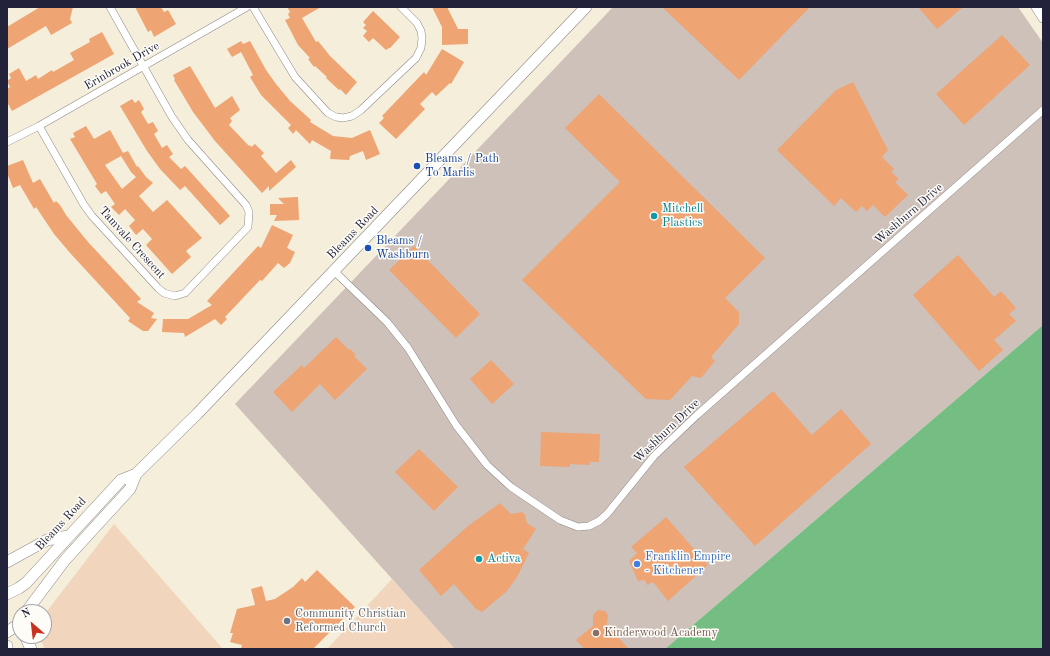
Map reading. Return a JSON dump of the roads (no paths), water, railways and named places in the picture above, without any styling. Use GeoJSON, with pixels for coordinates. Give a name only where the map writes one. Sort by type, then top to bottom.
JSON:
{"type":"FeatureCollection","features":[{"type":"Feature","properties":{"kind":"main road","name":"Bleams Road"},"geometry":{"type":"LineString","coordinates":[[7,594],[26,583],[121,480],[136,474],[197,414],[586,7]]}},
{"type":"Feature","properties":{"kind":"main road","name":"Bleams Road"},"geometry":{"type":"LineString","coordinates":[[32,604],[66,560],[130,489],[136,474]]}},
{"type":"Feature","properties":{"kind":"main road"},"geometry":{"type":"LineString","coordinates":[[7,562],[47,540],[68,536]]}},
{"type":"Feature","properties":{"kind":"street","name":"Tamvale Crescent"},"geometry":{"type":"LineString","coordinates":[[39,126],[84,205],[92,216],[158,288],[170,296],[185,293],[248,227],[249,212],[246,205],[188,140],[172,117],[110,7]]}},
{"type":"Feature","properties":{"kind":"street","name":"Erinbrook Drive"},"geometry":{"type":"LineString","coordinates":[[7,142],[39,126],[246,7]]}},
{"type":"Feature","properties":{"kind":"street"},"geometry":{"type":"LineString","coordinates":[[252,7],[295,77],[328,113],[336,117],[343,118],[352,116],[361,110],[416,58],[421,48],[421,31],[417,23],[401,7]]}},
{"type":"Feature","properties":{"kind":"street"},"geometry":{"type":"LineString","coordinates":[[1036,7],[1043,18]]}},
{"type":"Feature","properties":{"kind":"street","name":"Washburn Drive"},"geometry":{"type":"LineString","coordinates":[[334,271],[387,322],[408,348],[456,425],[487,465],[511,487],[560,520],[578,527],[589,526],[599,521],[607,514],[654,456],[698,415],[1043,110]]}},
{"type":"Feature","properties":{"kind":"place","name":"Bleams / Path To Marlis"},"geometry":{"type":"Point","coordinates":[417,166]}},
{"type":"Feature","properties":{"kind":"place","name":"Mitchell Plastics"},"geometry":{"type":"Point","coordinates":[654,216]}},
{"type":"Feature","properties":{"kind":"place","name":"Bleams / Washburn"},"geometry":{"type":"Point","coordinates":[368,248]}},
{"type":"Feature","properties":{"kind":"place","name":"Activa"},"geometry":{"type":"Point","coordinates":[479,559]}},
{"type":"Feature","properties":{"kind":"place","name":"Franklin Empire - Kitchener"},"geometry":{"type":"Point","coordinates":[637,564]}},
{"type":"Feature","properties":{"kind":"place","name":"Community Christian Reformed Church"},"geometry":{"type":"Point","coordinates":[287,621]}},
{"type":"Feature","properties":{"kind":"place","name":"Kinderwood Academy"},"geometry":{"type":"Point","coordinates":[596,633]}}]}
